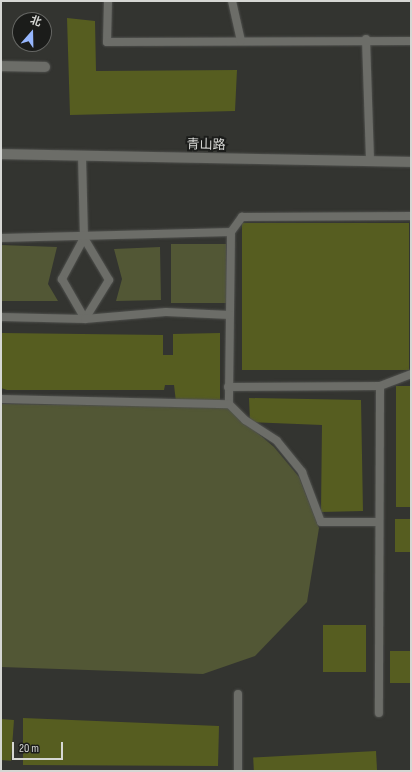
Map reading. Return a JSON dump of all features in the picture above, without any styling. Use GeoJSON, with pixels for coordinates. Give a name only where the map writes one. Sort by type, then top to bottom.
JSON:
{"type":"FeatureCollection","features":[{"type":"Feature","properties":{"kind":"street"},"geometry":{"type":"LineString","coordinates":[[1,66],[45,67]]}},
{"type":"Feature","properties":{"kind":"street","name":"青山路"},"geometry":{"type":"LineString","coordinates":[[1,154],[411,162]]}},
{"type":"Feature","properties":{"kind":"lane"},"geometry":{"type":"LineString","coordinates":[[108,1],[107,42],[366,39],[411,41]]}},
{"type":"Feature","properties":{"kind":"lane"},"geometry":{"type":"LineString","coordinates":[[232,1],[241,41]]}},
{"type":"Feature","properties":{"kind":"lane"},"geometry":{"type":"LineString","coordinates":[[366,39],[370,161]]}},
{"type":"Feature","properties":{"kind":"lane"},"geometry":{"type":"LineString","coordinates":[[82,156],[84,238],[109,280],[85,319]]}},
{"type":"Feature","properties":{"kind":"lane"},"geometry":{"type":"LineString","coordinates":[[378,522],[321,522],[302,472],[277,441],[245,420],[229,404],[231,232],[242,217],[411,216]]}},
{"type":"Feature","properties":{"kind":"lane"},"geometry":{"type":"LineString","coordinates":[[1,238],[84,238],[231,232]]}},
{"type":"Feature","properties":{"kind":"lane"},"geometry":{"type":"LineString","coordinates":[[84,238],[62,279],[85,319]]}},
{"type":"Feature","properties":{"kind":"lane"},"geometry":{"type":"LineString","coordinates":[[1,317],[85,319],[166,312],[230,314]]}},
{"type":"Feature","properties":{"kind":"lane"},"geometry":{"type":"LineString","coordinates":[[228,387],[380,386],[411,374]]}},
{"type":"Feature","properties":{"kind":"lane"},"geometry":{"type":"LineString","coordinates":[[379,713],[378,522],[380,386]]}},
{"type":"Feature","properties":{"kind":"lane"},"geometry":{"type":"LineString","coordinates":[[1,399],[229,404]]}},
{"type":"Feature","properties":{"kind":"lane"},"geometry":{"type":"LineString","coordinates":[[238,694],[238,771]]}},
{"type":"Feature","properties":{"kind":"green space"},"geometry":{"type":"Polygon","coordinates":[[[171,244],[226,244],[226,303],[171,303],[171,244]]]}},
{"type":"Feature","properties":{"kind":"green space"},"geometry":{"type":"Polygon","coordinates":[[[1,245],[57,247],[48,284],[58,301],[1,301],[1,245]]]}},
{"type":"Feature","properties":{"kind":"green space"},"geometry":{"type":"Polygon","coordinates":[[[160,247],[161,300],[116,301],[122,279],[114,249],[160,247]]]}},
{"type":"Feature","properties":{"kind":"green space"},"geometry":{"type":"Polygon","coordinates":[[[1,404],[227,407],[274,447],[299,477],[319,528],[307,602],[255,656],[203,674],[1,667],[1,404]]]}},
{"type":"Feature","properties":{"kind":"building"},"geometry":{"type":"Polygon","coordinates":[[[67,18],[95,21],[96,71],[237,70],[235,111],[70,115],[67,18]]]}},
{"type":"Feature","properties":{"kind":"building"},"geometry":{"type":"Polygon","coordinates":[[[242,223],[409,223],[409,370],[242,370],[242,223]]]}},
{"type":"Feature","properties":{"kind":"building"},"geometry":{"type":"Polygon","coordinates":[[[2,333],[163,335],[163,355],[173,355],[173,334],[220,333],[220,401],[176,402],[174,385],[165,385],[164,390],[7,390],[1,388],[2,333]]]}},
{"type":"Feature","properties":{"kind":"building"},"geometry":{"type":"Polygon","coordinates":[[[396,386],[411,386],[411,507],[396,507],[396,386]]]}},
{"type":"Feature","properties":{"kind":"building"},"geometry":{"type":"Polygon","coordinates":[[[249,398],[361,400],[363,511],[321,512],[322,425],[250,422],[249,398]]]}},
{"type":"Feature","properties":{"kind":"building"},"geometry":{"type":"Polygon","coordinates":[[[395,519],[411,519],[411,552],[395,552],[395,519]]]}},
{"type":"Feature","properties":{"kind":"building"},"geometry":{"type":"Polygon","coordinates":[[[323,625],[366,625],[366,672],[323,672],[323,625]]]}},
{"type":"Feature","properties":{"kind":"building"},"geometry":{"type":"Polygon","coordinates":[[[390,651],[411,651],[411,683],[390,683],[390,651]]]}},
{"type":"Feature","properties":{"kind":"building"},"geometry":{"type":"Polygon","coordinates":[[[23,718],[219,726],[218,766],[23,765],[23,718]]]}},
{"type":"Feature","properties":{"kind":"building"},"geometry":{"type":"Polygon","coordinates":[[[1,719],[14,720],[11,761],[1,760],[1,719]]]}},
{"type":"Feature","properties":{"kind":"building"},"geometry":{"type":"Polygon","coordinates":[[[376,751],[377,771],[254,771],[253,757],[376,751]]]}}]}
